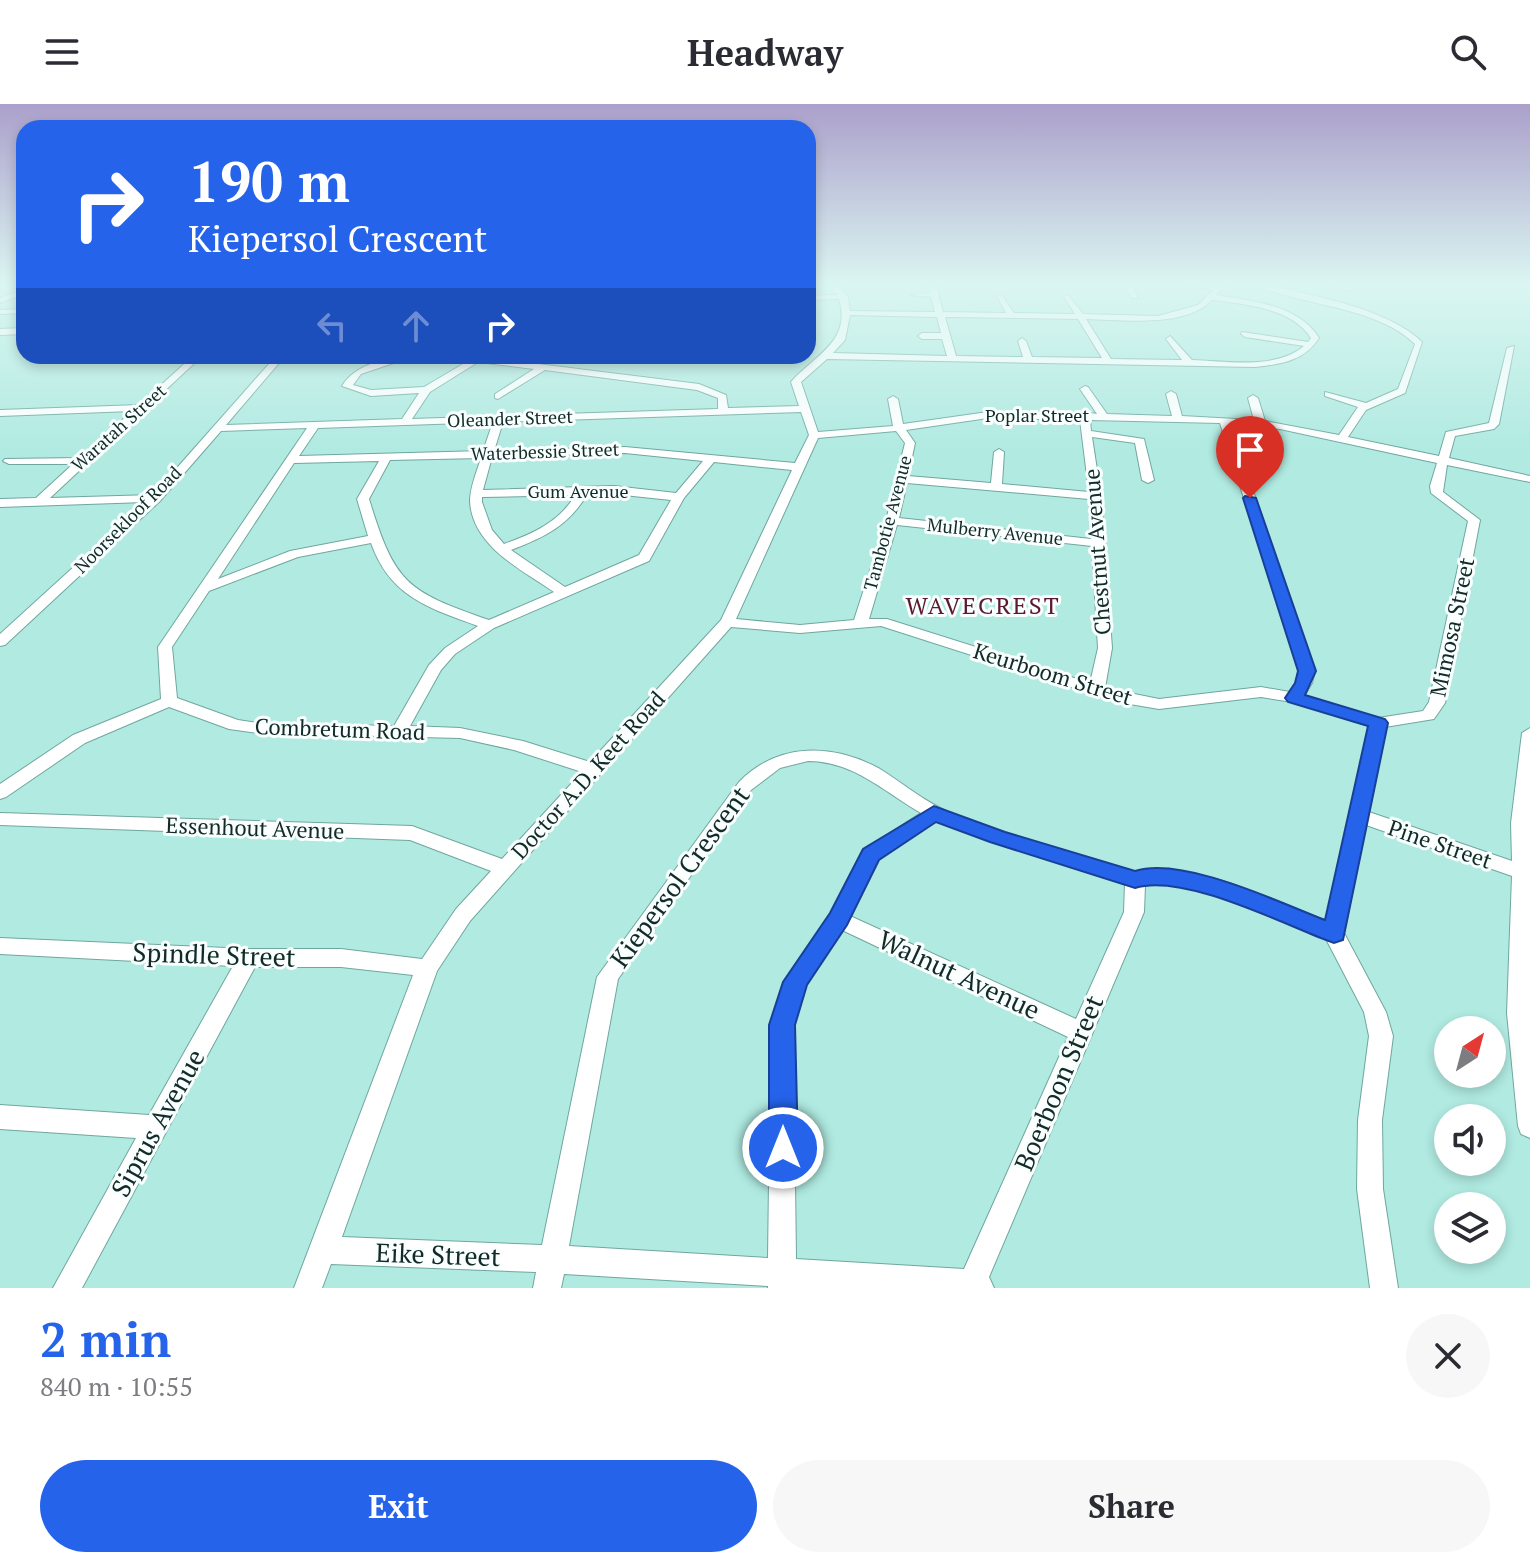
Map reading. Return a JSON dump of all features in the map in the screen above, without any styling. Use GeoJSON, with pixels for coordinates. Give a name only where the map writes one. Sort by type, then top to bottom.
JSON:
{"type":"FeatureCollection","features":[{"type":"Feature","properties":{"kind":"street"},"geometry":{"type":"LineString","coordinates":[[814,435],[796,382],[841,340]]}},
{"type":"Feature","properties":{"kind":"street"},"geometry":{"type":"LineString","coordinates":[[947,340],[952,359]]}},
{"type":"Feature","properties":{"kind":"street"},"geometry":{"type":"LineString","coordinates":[[1096,340],[1109,362]]}},
{"type":"Feature","properties":{"kind":"street"},"geometry":{"type":"LineString","coordinates":[[1171,340],[1190,364]]}},
{"type":"Feature","properties":{"kind":"street"},"geometry":{"type":"LineString","coordinates":[[1283,340],[1311,345]]}},
{"type":"Feature","properties":{"kind":"street"},"geometry":{"type":"LineString","coordinates":[[826,356],[1190,364],[1280,362],[1303,354],[1313,340]]}},
{"type":"Feature","properties":{"kind":"street"},"geometry":{"type":"LineString","coordinates":[[1342,439],[1357,412],[1402,391],[1418,349],[1416,340]]}},
{"type":"Feature","properties":{"kind":"street"},"geometry":{"type":"LineString","coordinates":[[1022,341],[1029,361]]}},
{"type":"Feature","properties":{"kind":"street","name":"Mimosa Street"},"geometry":{"type":"LineString","coordinates":[[1378,723],[1428,715],[1437,703],[1474,520],[1437,493],[1436,486],[1452,432],[1493,426],[1511,348]]}},
{"type":"Feature","properties":{"kind":"street","name":"Waratah Street"},"geometry":{"type":"LineString","coordinates":[[40,501],[189,364]]}},
{"type":"Feature","properties":{"kind":"street","name":"Noorsekloof Road"},"geometry":{"type":"LineString","coordinates":[[0,642],[156,498],[274,364]]}},
{"type":"Feature","properties":{"kind":"street"},"geometry":{"type":"LineString","coordinates":[[384,364],[358,372],[347,386],[371,393],[426,390]]}},
{"type":"Feature","properties":{"kind":"street"},"geometry":{"type":"LineString","coordinates":[[405,422],[426,390],[468,364]]}},
{"type":"Feature","properties":{"kind":"street"},"geometry":{"type":"LineString","coordinates":[[508,364],[699,387],[723,397],[723,411]]}},
{"type":"Feature","properties":{"kind":"street"},"geometry":{"type":"LineString","coordinates":[[498,396],[542,368]]}},
{"type":"Feature","properties":{"kind":"street"},"geometry":{"type":"LineString","coordinates":[[1085,389],[1103,416]]}},
{"type":"Feature","properties":{"kind":"street"},"geometry":{"type":"LineString","coordinates":[[1171,394],[1177,417]]}},
{"type":"Feature","properties":{"kind":"street"},"geometry":{"type":"LineString","coordinates":[[1328,394],[1366,406]]}},
{"type":"Feature","properties":{"kind":"street"},"geometry":{"type":"LineString","coordinates":[[1253,398],[1260,423]]}},
{"type":"Feature","properties":{"kind":"street"},"geometry":{"type":"LineString","coordinates":[[893,399],[899,428]]}},
{"type":"Feature","properties":{"kind":"street"},"geometry":{"type":"LineString","coordinates":[[0,413],[141,408]]}},
{"type":"Feature","properties":{"kind":"street","name":"Oleander Street"},"geometry":{"type":"LineString","coordinates":[[217,428],[803,409]]}},
{"type":"Feature","properties":{"kind":"street","name":"Poplar Street"},"geometry":{"type":"LineString","coordinates":[[814,435],[899,428],[988,415],[1177,417],[1260,423],[1530,479]]}},
{"type":"Feature","properties":{"kind":"street","name":"Chestnut Avenue"},"geometry":{"type":"LineString","coordinates":[[1084,415],[1095,496],[1105,648],[1097,688]]}},
{"type":"Feature","properties":{"kind":"street"},"geometry":{"type":"LineString","coordinates":[[499,419],[477,494],[480,518],[493,542],[563,592]]}},
{"type":"Feature","properties":{"kind":"street"},"geometry":{"type":"LineString","coordinates":[[1224,420],[1307,671],[1304,683],[1294,698]]}},
{"type":"Feature","properties":{"kind":"street"},"geometry":{"type":"LineString","coordinates":[[0,793],[79,739],[169,701],[165,647],[177,624],[206,588],[315,424]]}},
{"type":"Feature","properties":{"kind":"street","name":"Tambotie Avenue"},"geometry":{"type":"LineString","coordinates":[[861,622],[903,479],[910,443],[899,428]]}},
{"type":"Feature","properties":{"kind":"street"},"geometry":{"type":"LineString","coordinates":[[1086,433],[1140,441],[1148,480]]}},
{"type":"Feature","properties":{"kind":"street","name":"Doctor A.D. Keet Road"},"geometry":{"type":"LineString","coordinates":[[308,1288],[427,968],[463,915],[727,622],[814,435]]}},
{"type":"Feature","properties":{"kind":"street","name":"Waterbessie Street"},"geometry":{"type":"LineString","coordinates":[[292,460],[625,450],[797,467]]}},
{"type":"Feature","properties":{"kind":"street"},"geometry":{"type":"LineString","coordinates":[[996,488],[999,452]]}},
{"type":"Feature","properties":{"kind":"street"},"geometry":{"type":"LineString","coordinates":[[386,458],[363,499],[384,564],[422,601],[489,625]]}},
{"type":"Feature","properties":{"kind":"street"},"geometry":{"type":"LineString","coordinates":[[400,730],[440,660],[489,625],[644,558],[679,497],[711,458]]}},
{"type":"Feature","properties":{"kind":"street"},"geometry":{"type":"LineString","coordinates":[[9,461],[83,461]]}},
{"type":"Feature","properties":{"kind":"street"},"geometry":{"type":"LineString","coordinates":[[903,479],[1095,496]]}},
{"type":"Feature","properties":{"kind":"street"},"geometry":{"type":"LineString","coordinates":[[503,549],[555,528],[578,503],[583,490]]}},
{"type":"Feature","properties":{"kind":"street","name":"Gum Avenue"},"geometry":{"type":"LineString","coordinates":[[477,494],[614,490],[679,497]]}},
{"type":"Feature","properties":{"kind":"street"},"geometry":{"type":"LineString","coordinates":[[0,503],[156,498]]}},
{"type":"Feature","properties":{"kind":"street","name":"Mulberry Avenue"},"geometry":{"type":"LineString","coordinates":[[892,521],[1097,543]]}},
{"type":"Feature","properties":{"kind":"street"},"geometry":{"type":"LineString","coordinates":[[206,588],[295,554],[374,539]]}},
{"type":"Feature","properties":{"kind":"street","name":"Keurboom Street"},"geometry":{"type":"LineString","coordinates":[[727,622],[800,629],[882,622],[1118,697],[1159,704],[1185,703],[1238,692],[1261,692],[1294,698],[1378,723]]}},
{"type":"Feature","properties":{"kind":"street","name":"Combretum Road"},"geometry":{"type":"LineString","coordinates":[[169,701],[235,725],[258,728],[460,733],[517,745],[592,769]]}},
{"type":"Feature","properties":{"kind":"street"},"geometry":{"type":"LineString","coordinates":[[1378,723],[1334,933],[1375,1012],[1381,1036],[1370,1120],[1370,1189],[1384,1288]]}},
{"type":"Feature","properties":{"kind":"street"},"geometry":{"type":"LineString","coordinates":[[1530,733],[1520,823],[1526,873],[1518,1013],[1530,1126]]}},
{"type":"Feature","properties":{"kind":"street","name":"Kiepersol Crescent"},"geometry":{"type":"LineString","coordinates":[[553,1259],[608,977],[754,775],[788,757],[833,757],[883,779],[934,813],[997,837],[1135,879],[1151,874],[1206,885],[1334,933]]}},
{"type":"Feature","properties":{"kind":"street"},"geometry":{"type":"LineString","coordinates":[[783,1280],[782,1025],[795,982],[838,919],[871,855],[934,813]]}},
{"type":"Feature","properties":{"kind":"street","name":"Pine Street"},"geometry":{"type":"LineString","coordinates":[[1358,815],[1526,873]]}},
{"type":"Feature","properties":{"kind":"street","name":"Essenhout Avenue"},"geometry":{"type":"LineString","coordinates":[[0,819],[412,833],[504,868]]}},
{"type":"Feature","properties":{"kind":"street","name":"Boerboon Street"},"geometry":{"type":"LineString","coordinates":[[976,1286],[1080,1032],[1134,912],[1135,879]]}},
{"type":"Feature","properties":{"kind":"street","name":"Walnut Avenue"},"geometry":{"type":"LineString","coordinates":[[838,919],[1080,1032]]}},
{"type":"Feature","properties":{"kind":"street","name":"Spindle Street"},"geometry":{"type":"LineString","coordinates":[[0,946],[249,958],[341,958],[427,968]]}},
{"type":"Feature","properties":{"kind":"street","name":"Siprus Avenue"},"geometry":{"type":"LineString","coordinates":[[67,1288],[249,958]]}},
{"type":"Feature","properties":{"kind":"street"},"geometry":{"type":"LineString","coordinates":[[0,1117],[155,1127]]}},
{"type":"Feature","properties":{"kind":"street","name":"Eike Street"},"geometry":{"type":"LineString","coordinates":[[323,1250],[553,1259],[783,1280],[976,1286]]}},
{"type":"Feature","properties":{"kind":"street"},"geometry":{"type":"LineString","coordinates":[[547,1288],[553,1259]]}},
{"type":"Feature","properties":{"kind":"district","name":"WAVECREST"},"geometry":{"type":"Point","coordinates":[983,606]}},
{"type":"Feature","properties":{"kind":"route"},"geometry":{"type":"LineString","coordinates":[[783,1148],[782,1025],[795,982],[838,919],[871,855],[898,834],[934,813],[997,837],[1135,879],[1151,874],[1206,885],[1334,933],[1378,723],[1294,698],[1304,683],[1307,671],[1250,498]]}}]}
